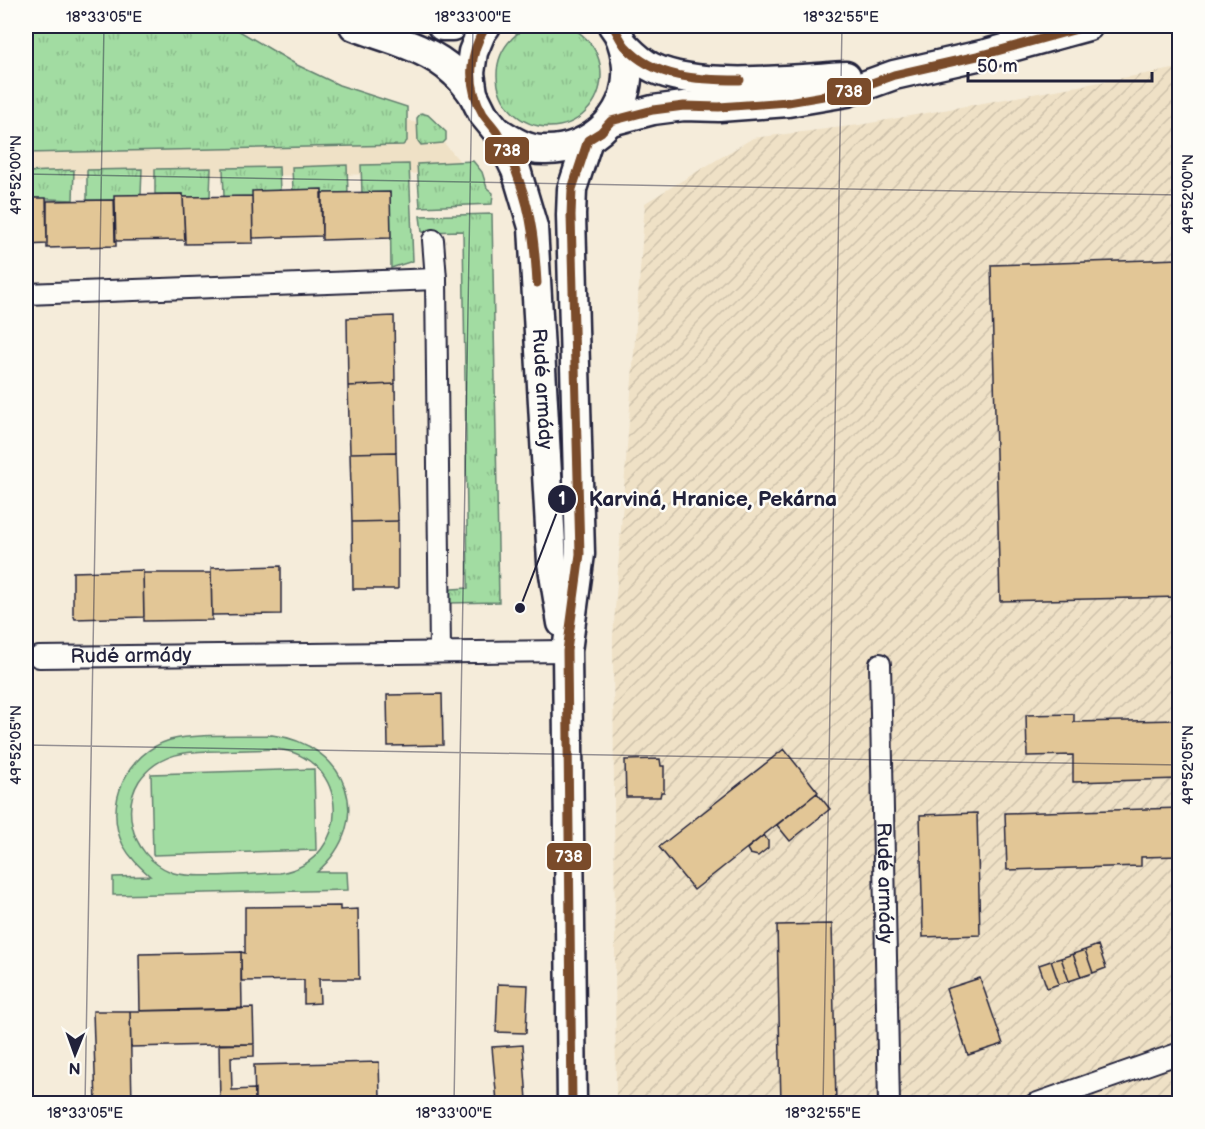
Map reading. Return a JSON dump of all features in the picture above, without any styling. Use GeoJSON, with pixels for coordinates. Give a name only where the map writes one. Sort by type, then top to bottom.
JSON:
{"type":"FeatureCollection","features":[{"type":"Feature","properties":{"kind":"main road"},"geometry":{"type":"LineString","coordinates":[[354,26],[411,45],[437,59],[456,73],[474,94]]}},
{"type":"Feature","properties":{"kind":"main road"},"geometry":{"type":"LineString","coordinates":[[442,26],[452,26]]}},
{"type":"Feature","properties":{"kind":"main road","name":"Rudé armády"},"geometry":{"type":"LineString","coordinates":[[486,26],[473,52],[470,74],[474,94],[483,114],[497,131],[516,170],[533,227],[552,562],[567,651]]}},
{"type":"Feature","properties":{"kind":"main road"},"geometry":{"type":"LineString","coordinates":[[611,121],[653,110],[684,106],[719,107],[788,102],[847,92],[894,75],[986,54],[1088,26]]}},
{"type":"Feature","properties":{"kind":"main road"},"geometry":{"type":"LineString","coordinates":[[618,35],[639,59],[653,68],[703,80],[775,80],[894,75]]}},
{"type":"Feature","properties":{"kind":"main road","name":"Rudé armády"},"geometry":{"type":"LineString","coordinates":[[497,131],[518,144],[541,150],[566,149],[601,132],[611,121],[624,98],[628,71],[618,35]]}},
{"type":"Feature","properties":{"kind":"main road","name":"Rudé armády"},"geometry":{"type":"LineString","coordinates":[[572,1104],[567,651],[580,554],[572,189],[588,140]]}},
{"type":"Feature","properties":{"kind":"street"},"geometry":{"type":"LineString","coordinates":[[434,240],[440,652]]}},
{"type":"Feature","properties":{"kind":"street"},"geometry":{"type":"LineString","coordinates":[[26,294],[436,279]]}},
{"type":"Feature","properties":{"kind":"street","name":"Rudé armády"},"geometry":{"type":"LineString","coordinates":[[39,657],[567,651]]}},
{"type":"Feature","properties":{"kind":"street","name":"Rudé armády"},"geometry":{"type":"LineString","coordinates":[[880,663],[889,1104]]}},
{"type":"Feature","properties":{"kind":"street"},"geometry":{"type":"LineString","coordinates":[[1035,1104],[1179,1053]]}},
{"type":"Feature","properties":{"kind":"shaded area"},"geometry":{"type":"Polygon","coordinates":[[[26,26],[327,90],[432,129],[470,173],[26,179],[26,26]]]}},
{"type":"Feature","properties":{"kind":"shaded area"},"geometry":{"type":"Polygon","coordinates":[[[1179,68],[1179,1103],[616,1104],[613,637],[645,203],[753,138],[859,125],[1179,68]]]}},
{"type":"Feature","properties":{"kind":"green space"},"geometry":{"type":"Polygon","coordinates":[[[549,23],[569,27],[586,38],[597,55],[601,75],[597,95],[586,112],[569,123],[549,127],[529,123],[512,112],[501,95],[497,75],[501,55],[512,38],[529,27],[549,23]]]}},
{"type":"Feature","properties":{"kind":"green space"},"geometry":{"type":"Polygon","coordinates":[[[26,26],[231,26],[297,65],[339,85],[407,107],[407,141],[403,145],[26,153],[26,26]]]}},
{"type":"Feature","properties":{"kind":"green space"},"geometry":{"type":"Polygon","coordinates":[[[421,113],[428,115],[446,132],[446,140],[443,143],[421,145],[418,141],[417,118],[421,113]]]}},
{"type":"Feature","properties":{"kind":"green space"},"geometry":{"type":"Polygon","coordinates":[[[473,161],[482,172],[487,188],[493,193],[492,204],[420,207],[417,164],[473,161]]]}},
{"type":"Feature","properties":{"kind":"green space"},"geometry":{"type":"Polygon","coordinates":[[[409,164],[413,261],[391,268],[390,193],[362,193],[361,165],[409,164]]]}},
{"type":"Feature","properties":{"kind":"green space"},"geometry":{"type":"Polygon","coordinates":[[[347,165],[348,193],[293,190],[292,167],[347,165]]]}},
{"type":"Feature","properties":{"kind":"green space"},"geometry":{"type":"Polygon","coordinates":[[[279,167],[280,191],[252,196],[224,197],[223,168],[279,167]]]}},
{"type":"Feature","properties":{"kind":"green space"},"geometry":{"type":"Polygon","coordinates":[[[211,168],[210,197],[155,194],[155,169],[211,168]]]}},
{"type":"Feature","properties":{"kind":"green space"},"geometry":{"type":"Polygon","coordinates":[[[142,169],[141,195],[115,200],[87,200],[87,170],[142,169]]]}},
{"type":"Feature","properties":{"kind":"green space"},"geometry":{"type":"Polygon","coordinates":[[[74,170],[73,200],[26,198],[26,172],[74,170]]]}},
{"type":"Feature","properties":{"kind":"green space"},"geometry":{"type":"Polygon","coordinates":[[[492,214],[499,602],[448,603],[449,592],[452,589],[468,588],[463,231],[422,232],[420,216],[492,214]]]}},
{"type":"Feature","properties":{"kind":"green space"},"geometry":{"type":"Polygon","coordinates":[[[272,735],[298,741],[319,753],[335,769],[345,788],[349,809],[346,830],[335,852],[317,872],[347,872],[348,890],[113,895],[113,877],[150,876],[123,845],[116,813],[123,782],[131,768],[142,756],[170,740],[181,738],[272,735]],[[275,749],[186,753],[165,759],[147,771],[134,791],[131,814],[137,840],[151,859],[164,869],[193,876],[280,873],[304,864],[322,849],[331,830],[334,808],[330,787],[318,769],[300,756],[275,749]]]}},
{"type":"Feature","properties":{"kind":"green space"},"geometry":{"type":"Polygon","coordinates":[[[314,769],[316,850],[153,855],[151,774],[314,769]]]}},
{"type":"Feature","properties":{"kind":"building"},"geometry":{"type":"Polygon","coordinates":[[[322,189],[322,236],[253,238],[252,191],[322,189]]]}},
{"type":"Feature","properties":{"kind":"building"},"geometry":{"type":"Polygon","coordinates":[[[390,192],[391,238],[322,240],[321,193],[390,192]]]}},
{"type":"Feature","properties":{"kind":"building"},"geometry":{"type":"Polygon","coordinates":[[[183,194],[185,240],[115,241],[114,195],[183,194]]]}},
{"type":"Feature","properties":{"kind":"building"},"geometry":{"type":"Polygon","coordinates":[[[252,196],[253,243],[185,244],[183,197],[252,196]]]}},
{"type":"Feature","properties":{"kind":"building"},"geometry":{"type":"Polygon","coordinates":[[[26,198],[46,198],[47,244],[26,245],[26,198]]]}},
{"type":"Feature","properties":{"kind":"building"},"geometry":{"type":"Polygon","coordinates":[[[115,200],[116,246],[47,248],[47,201],[115,200]]]}},
{"type":"Feature","properties":{"kind":"building"},"geometry":{"type":"Polygon","coordinates":[[[1180,259],[1180,597],[1000,601],[991,265],[1180,259]]]}},
{"type":"Feature","properties":{"kind":"building"},"geometry":{"type":"Polygon","coordinates":[[[394,316],[395,384],[348,386],[347,318],[394,316]]]}},
{"type":"Feature","properties":{"kind":"building"},"geometry":{"type":"Polygon","coordinates":[[[395,384],[396,452],[350,453],[348,386],[395,384]]]}},
{"type":"Feature","properties":{"kind":"building"},"geometry":{"type":"Polygon","coordinates":[[[396,452],[398,521],[352,522],[350,453],[396,452]]]}},
{"type":"Feature","properties":{"kind":"building"},"geometry":{"type":"Polygon","coordinates":[[[398,521],[398,589],[353,589],[352,522],[398,521]]]}},
{"type":"Feature","properties":{"kind":"building"},"geometry":{"type":"Polygon","coordinates":[[[281,566],[281,614],[212,615],[211,568],[281,566]]]}},
{"type":"Feature","properties":{"kind":"building"},"geometry":{"type":"Polygon","coordinates":[[[143,570],[144,617],[75,619],[73,572],[143,570]]]}},
{"type":"Feature","properties":{"kind":"building"},"geometry":{"type":"Polygon","coordinates":[[[143,573],[211,573],[212,620],[144,621],[143,573]]]}},
{"type":"Feature","properties":{"kind":"building"},"geometry":{"type":"Polygon","coordinates":[[[442,694],[443,745],[388,746],[387,695],[442,694]]]}},
{"type":"Feature","properties":{"kind":"building"},"geometry":{"type":"Polygon","coordinates":[[[1074,714],[1074,722],[1180,720],[1180,779],[1073,782],[1073,755],[1027,756],[1026,715],[1074,714]]]}},
{"type":"Feature","properties":{"kind":"building"},"geometry":{"type":"Polygon","coordinates":[[[784,749],[818,792],[694,890],[659,847],[784,749]]]}},
{"type":"Feature","properties":{"kind":"building"},"geometry":{"type":"Polygon","coordinates":[[[660,759],[661,766],[664,766],[664,792],[661,792],[660,797],[626,797],[625,760],[660,759]]]}},
{"type":"Feature","properties":{"kind":"building"},"geometry":{"type":"Polygon","coordinates":[[[817,793],[830,809],[790,841],[777,825],[817,793]]]}},
{"type":"Feature","properties":{"kind":"building"},"geometry":{"type":"Polygon","coordinates":[[[1180,808],[1180,856],[1141,857],[1141,866],[1007,870],[1005,813],[1180,808]]]}},
{"type":"Feature","properties":{"kind":"building"},"geometry":{"type":"Polygon","coordinates":[[[977,813],[980,935],[923,937],[920,815],[977,813]]]}},
{"type":"Feature","properties":{"kind":"building"},"geometry":{"type":"Polygon","coordinates":[[[764,835],[768,841],[768,848],[758,856],[750,854],[747,849],[764,835]]]}},
{"type":"Feature","properties":{"kind":"building"},"geometry":{"type":"Polygon","coordinates":[[[340,906],[340,910],[358,909],[359,979],[319,979],[320,1003],[304,1004],[304,980],[241,981],[241,952],[245,953],[245,907],[340,906]]]}},
{"type":"Feature","properties":{"kind":"building"},"geometry":{"type":"Polygon","coordinates":[[[832,924],[836,1104],[781,1104],[777,925],[832,924]]]}},
{"type":"Feature","properties":{"kind":"building"},"geometry":{"type":"Polygon","coordinates":[[[1098,945],[1106,968],[1093,973],[1085,950],[1098,945]]]}},
{"type":"Feature","properties":{"kind":"building"},"geometry":{"type":"Polygon","coordinates":[[[1085,950],[1093,973],[1081,977],[1073,954],[1085,950]]]}},
{"type":"Feature","properties":{"kind":"building"},"geometry":{"type":"Polygon","coordinates":[[[241,952],[242,1009],[140,1011],[139,954],[241,952]]]}},
{"type":"Feature","properties":{"kind":"building"},"geometry":{"type":"Polygon","coordinates":[[[1073,954],[1081,977],[1069,981],[1061,958],[1073,954]]]}},
{"type":"Feature","properties":{"kind":"building"},"geometry":{"type":"Polygon","coordinates":[[[1061,958],[1069,981],[1059,984],[1051,961],[1061,958]]]}},
{"type":"Feature","properties":{"kind":"building"},"geometry":{"type":"Polygon","coordinates":[[[1051,961],[1059,984],[1047,988],[1039,965],[1051,961]]]}},
{"type":"Feature","properties":{"kind":"building"},"geometry":{"type":"Polygon","coordinates":[[[980,978],[1003,1044],[968,1055],[946,989],[980,978]]]}},
{"type":"Feature","properties":{"kind":"building"},"geometry":{"type":"Polygon","coordinates":[[[498,984],[528,985],[526,1033],[496,1032],[498,984]]]}},
{"type":"Feature","properties":{"kind":"building"},"geometry":{"type":"Polygon","coordinates":[[[253,1008],[254,1044],[131,1047],[130,1011],[253,1008]]]}},
{"type":"Feature","properties":{"kind":"building"},"geometry":{"type":"Polygon","coordinates":[[[93,1011],[130,1011],[132,1104],[96,1104],[93,1011]]]}},
{"type":"Feature","properties":{"kind":"building"},"geometry":{"type":"Polygon","coordinates":[[[219,1044],[254,1044],[254,1056],[231,1057],[232,1090],[255,1089],[255,1102],[266,1101],[266,1104],[220,1104],[219,1044]]]}},
{"type":"Feature","properties":{"kind":"building"},"geometry":{"type":"Polygon","coordinates":[[[523,1045],[527,1100],[497,1102],[492,1047],[523,1045]]]}},
{"type":"Feature","properties":{"kind":"building"},"geometry":{"type":"Polygon","coordinates":[[[379,1062],[380,1098],[255,1102],[254,1065],[379,1062]]]}},
{"type":"Feature","properties":{"kind":"transit line","name":"738"},"geometry":{"type":"LineString","coordinates":[[486,26],[473,58],[474,92],[483,114],[507,150],[524,195],[532,232],[537,283]]}},
{"type":"Feature","properties":{"kind":"transit line","name":"738"},"geometry":{"type":"LineString","coordinates":[[613,26],[623,44],[637,57],[664,71],[694,78],[740,80]]}},
{"type":"Feature","properties":{"kind":"transit line","name":"738"},"geometry":{"type":"LineString","coordinates":[[572,1104],[567,651],[580,554],[571,215],[572,189],[588,140],[601,132],[611,121],[653,110],[684,106],[719,107],[788,102],[847,92],[894,75],[986,54],[1088,26]]}},
{"type":"Feature","properties":{"kind":"place","name":"Karviná, Hranice, Pekárna"},"geometry":{"type":"Point","coordinates":[520,608]}}]}
